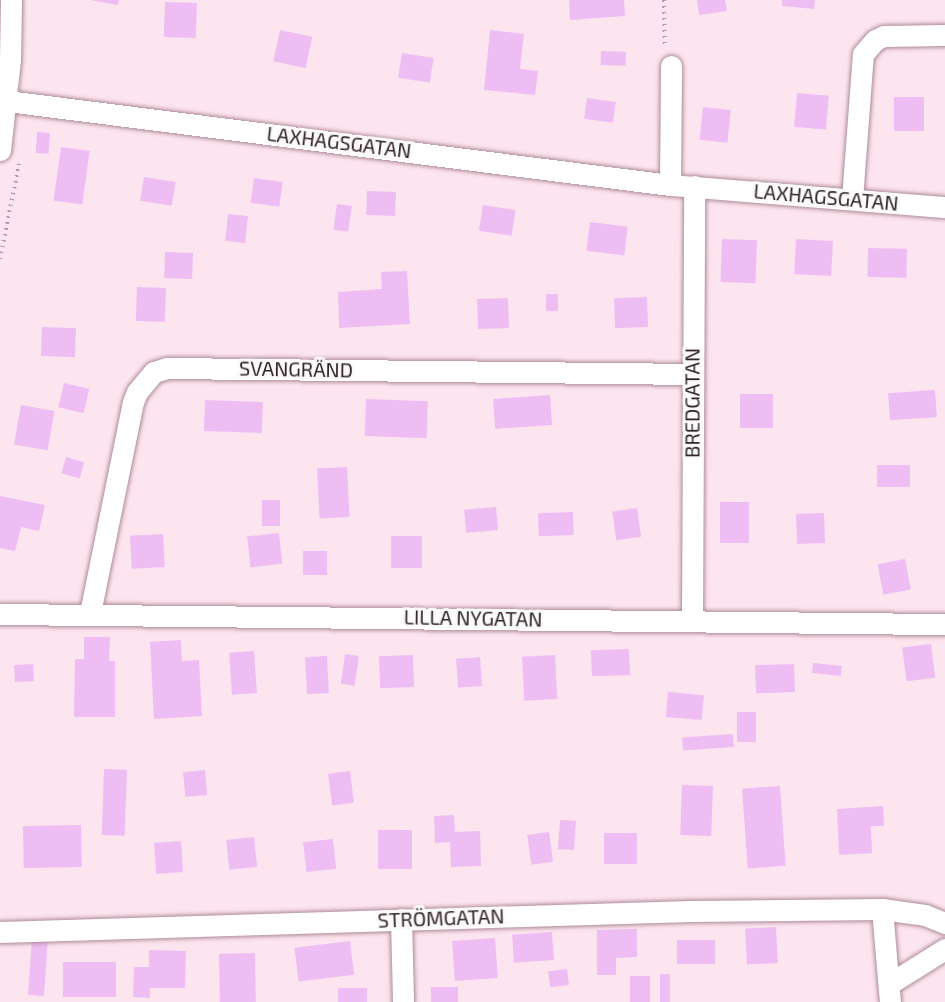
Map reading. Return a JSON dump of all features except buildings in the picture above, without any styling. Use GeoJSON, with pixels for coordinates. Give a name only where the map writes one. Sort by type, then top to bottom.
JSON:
{"type":"FeatureCollection","features":[{"type":"Feature","properties":{"kind":"street"},"geometry":{"type":"LineString","coordinates":[[0,150],[7,100],[11,0]]}},
{"type":"Feature","properties":{"kind":"street"},"geometry":{"type":"LineString","coordinates":[[852,199],[863,54],[875,40],[884,36],[945,35]]}},
{"type":"Feature","properties":{"kind":"street"},"geometry":{"type":"LineString","coordinates":[[670,185],[671,66]]}},
{"type":"Feature","properties":{"kind":"street","name":"LAXHAGSGATAN"},"geometry":{"type":"LineString","coordinates":[[7,100],[670,185],[945,207]]}},
{"type":"Feature","properties":{"kind":"street","name":"BREDGATAN"},"geometry":{"type":"LineString","coordinates":[[692,620],[694,186]]}},
{"type":"Feature","properties":{"kind":"street","name":"SVANGRÄND"},"geometry":{"type":"LineString","coordinates":[[90,614],[133,402],[137,392],[154,372],[167,368],[692,374]]}},
{"type":"Feature","properties":{"kind":"street","name":"LILLA NYGATAN"},"geometry":{"type":"LineString","coordinates":[[0,614],[945,624]]}},
{"type":"Feature","properties":{"kind":"street"},"geometry":{"type":"LineString","coordinates":[[882,909],[889,993]]}},
{"type":"Feature","properties":{"kind":"street","name":"STRÖMGATAN"},"geometry":{"type":"LineString","coordinates":[[0,932],[401,919],[882,909],[925,915],[945,922]]}},
{"type":"Feature","properties":{"kind":"street"},"geometry":{"type":"LineString","coordinates":[[401,919],[403,1002]]}},
{"type":"Feature","properties":{"kind":"street"},"geometry":{"type":"LineString","coordinates":[[889,993],[945,949]]}},
{"type":"Feature","properties":{"kind":"path"},"geometry":{"type":"LineString","coordinates":[[664,0],[665,55],[671,66]]}}]}
